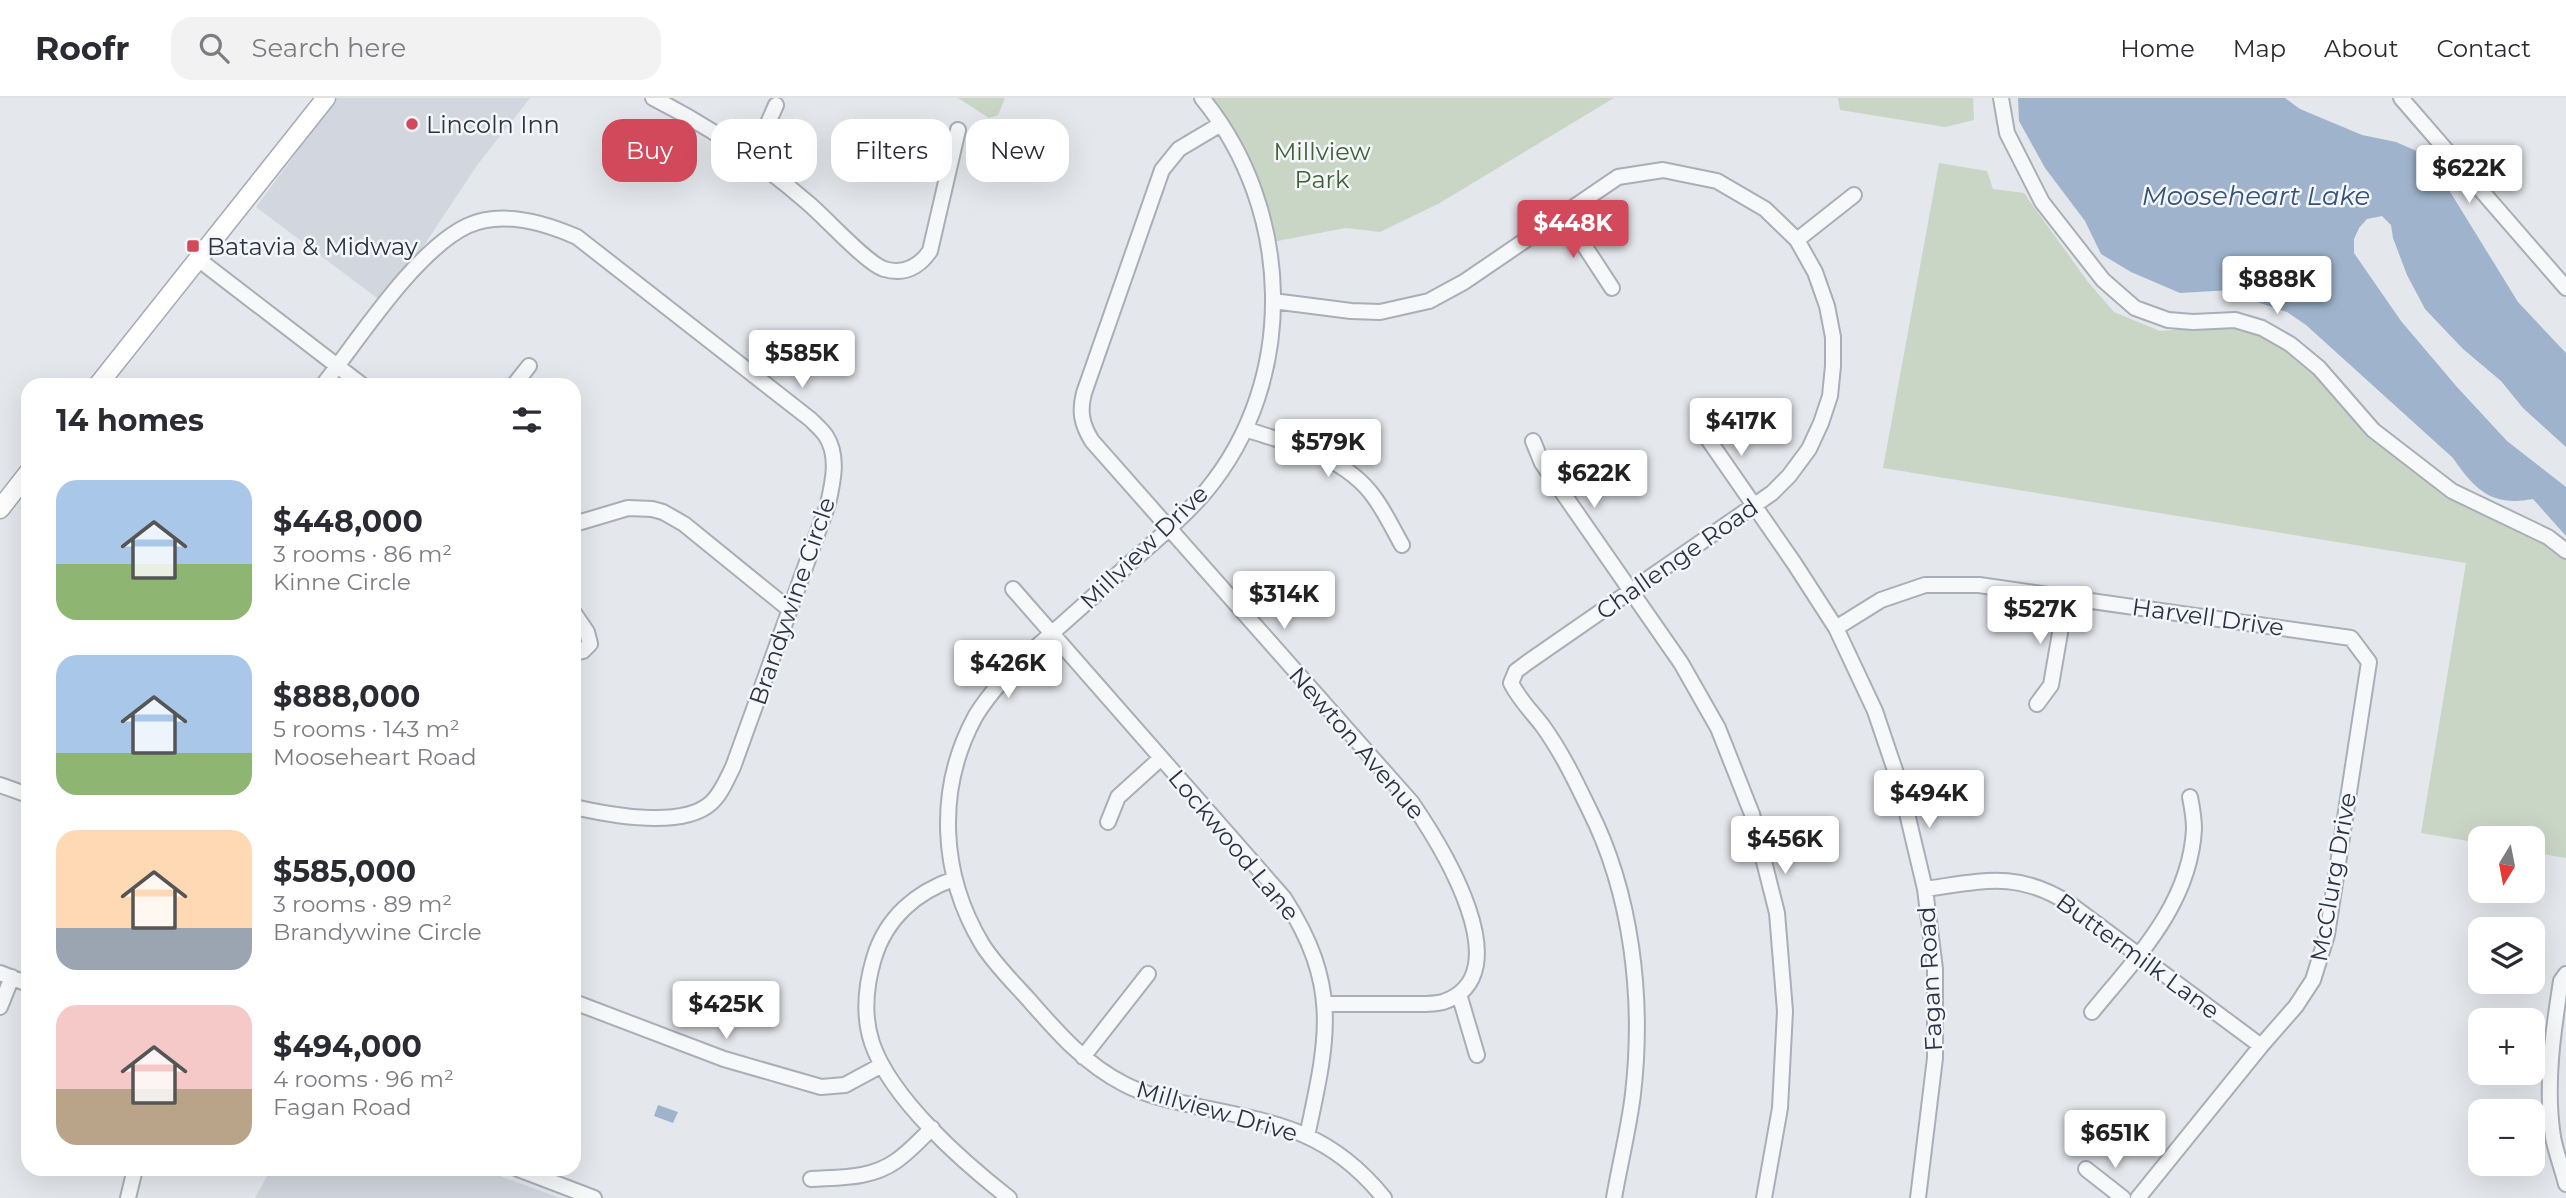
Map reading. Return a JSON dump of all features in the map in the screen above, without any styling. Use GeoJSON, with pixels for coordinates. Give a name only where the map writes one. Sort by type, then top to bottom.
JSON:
{"type":"FeatureCollection","features":[{"type":"Feature","properties":{"kind":"main road"},"geometry":{"type":"LineString","coordinates":[[104,378],[326,98]]}},
{"type":"Feature","properties":{"kind":"main road"},"geometry":{"type":"LineString","coordinates":[[0,509],[21,482]]}},
{"type":"Feature","properties":{"kind":"street"},"geometry":{"type":"LineString","coordinates":[[653,98],[711,133]]}},
{"type":"Feature","properties":{"kind":"street","name":"Millview Drive"},"geometry":{"type":"LineString","coordinates":[[1202,98],[1221,124],[1251,178],[1261,209],[1273,269],[1271,342],[1266,368],[1245,429],[1207,490],[1169,528],[1014,667],[991,694],[965,738],[954,771],[948,806],[948,842],[954,879],[966,911],[984,946],[1050,1024],[1083,1057],[1126,1085],[1150,1094],[1278,1124],[1307,1136],[1349,1161],[1384,1198]]}},
{"type":"Feature","properties":{"kind":"street"},"geometry":{"type":"LineString","coordinates":[[2001,98],[2007,133],[2042,202],[2103,280],[2135,308],[2168,320],[2235,320],[2262,328],[2290,344],[2319,369],[2373,430],[2452,491],[2548,537],[2566,551]]}},
{"type":"Feature","properties":{"kind":"street"},"geometry":{"type":"LineString","coordinates":[[2401,98],[2566,288]]}},
{"type":"Feature","properties":{"kind":"street"},"geometry":{"type":"LineString","coordinates":[[770,119],[776,105]]}},
{"type":"Feature","properties":{"kind":"street","name":"Newton Avenue"},"geometry":{"type":"LineString","coordinates":[[1221,124],[1179,149],[1162,170],[1082,404],[1081,414],[1085,429],[1092,441],[1412,803],[1431,831],[1464,897],[1477,944],[1475,974],[1458,994]]}},
{"type":"Feature","properties":{"kind":"street"},"geometry":{"type":"LineString","coordinates":[[783,182],[873,264],[886,270],[911,270],[923,261],[930,251],[958,130]]}},
{"type":"Feature","properties":{"kind":"street","name":"Challenge Road"},"geometry":{"type":"LineString","coordinates":[[1273,301],[1380,312],[1429,301],[1464,282],[1618,177],[1663,170],[1717,181],[1765,209],[1797,240],[1815,272],[1827,306],[1833,337],[1830,396],[1809,449],[1789,476],[1754,507],[1516,671],[1511,682],[1517,695],[1542,726],[1569,768],[1591,813],[1621,898],[1631,947],[1636,996],[1634,1083],[1614,1198]]}},
{"type":"Feature","properties":{"kind":"street"},"geometry":{"type":"LineString","coordinates":[[1797,240],[1854,195]]}},
{"type":"Feature","properties":{"kind":"street"},"geometry":{"type":"LineString","coordinates":[[1563,214],[1612,288]]}},
{"type":"Feature","properties":{"kind":"street","name":"Brandywine Circle"},"geometry":{"type":"LineString","coordinates":[[329,378],[385,304],[429,253],[467,226],[490,220],[522,220],[551,225],[577,237],[810,419],[827,436],[834,459],[828,503],[733,767],[721,791],[711,803],[684,816],[631,816],[581,808]]}},
{"type":"Feature","properties":{"kind":"street"},"geometry":{"type":"LineString","coordinates":[[198,259],[353,378]]}},
{"type":"Feature","properties":{"kind":"street"},"geometry":{"type":"LineString","coordinates":[[520,378],[529,366]]}},
{"type":"Feature","properties":{"kind":"street","name":"Fagan Road"},"geometry":{"type":"LineString","coordinates":[[1707,415],[1707,439],[1836,628],[1875,712],[1897,776],[1925,889],[1935,969],[1935,1058],[1918,1198]]}},
{"type":"Feature","properties":{"kind":"street"},"geometry":{"type":"LineString","coordinates":[[1245,429],[1321,455],[1343,468],[1373,496],[1402,545]]}},
{"type":"Feature","properties":{"kind":"street"},"geometry":{"type":"LineString","coordinates":[[1533,441],[1542,463],[1681,663],[1718,728],[1752,814],[1777,914],[1785,1011],[1780,1108],[1764,1198]]}},
{"type":"Feature","properties":{"kind":"street"},"geometry":{"type":"LineString","coordinates":[[581,522],[628,508],[663,512],[684,524],[790,610]]}},
{"type":"Feature","properties":{"kind":"street","name":"Harvell Drive"},"geometry":{"type":"LineString","coordinates":[[1836,628],[1881,600],[1925,585],[1979,585],[2351,638],[2370,662]]}},
{"type":"Feature","properties":{"kind":"street","name":"Lockwood Lane"},"geometry":{"type":"LineString","coordinates":[[1013,589],[1284,898],[1300,923],[1312,947],[1325,1004],[1324,1060],[1307,1136]]}},
{"type":"Feature","properties":{"kind":"street"},"geometry":{"type":"LineString","coordinates":[[2037,704],[2051,685],[2066,598]]}},
{"type":"Feature","properties":{"kind":"street"},"geometry":{"type":"LineString","coordinates":[[581,623],[590,644],[581,651]]}},
{"type":"Feature","properties":{"kind":"street","name":"McClurg Drive"},"geometry":{"type":"LineString","coordinates":[[2137,1198],[2306,994],[2322,956],[2370,662]]}},
{"type":"Feature","properties":{"kind":"street"},"geometry":{"type":"LineString","coordinates":[[1108,822],[1118,797],[1161,758]]}},
{"type":"Feature","properties":{"kind":"street"},"geometry":{"type":"LineString","coordinates":[[0,785],[21,792]]}},
{"type":"Feature","properties":{"kind":"street"},"geometry":{"type":"LineString","coordinates":[[2092,1012],[2171,910],[2181,890],[2194,828],[2190,797]]}},
{"type":"Feature","properties":{"kind":"street"},"geometry":{"type":"LineString","coordinates":[[954,879],[922,892],[895,918],[877,949],[866,1010],[872,1042],[882,1065],[904,1097],[982,1177],[1009,1198]]}},
{"type":"Feature","properties":{"kind":"street","name":"Buttermilk Lane"},"geometry":{"type":"LineString","coordinates":[[1925,889],[1990,880],[2038,886],[2070,904],[2261,1046]]}},
{"type":"Feature","properties":{"kind":"street"},"geometry":{"type":"LineString","coordinates":[[1083,1057],[1148,974]]}},
{"type":"Feature","properties":{"kind":"street"},"geometry":{"type":"LineString","coordinates":[[2566,974],[2561,981],[2552,1035],[2549,1101],[2553,1139],[2566,1184]]}},
{"type":"Feature","properties":{"kind":"street"},"geometry":{"type":"LineString","coordinates":[[0,1007],[6,975]]}},
{"type":"Feature","properties":{"kind":"street"},"geometry":{"type":"LineString","coordinates":[[1325,1004],[1423,1004],[1441,1002],[1458,994],[1477,1055]]}},
{"type":"Feature","properties":{"kind":"street"},"geometry":{"type":"LineString","coordinates":[[581,1005],[724,1059],[821,1087],[845,1085],[882,1065]]}},
{"type":"Feature","properties":{"kind":"street"},"geometry":{"type":"LineString","coordinates":[[811,1179],[858,1176],[878,1171],[896,1161],[933,1128]]}},
{"type":"Feature","properties":{"kind":"street"},"geometry":{"type":"LineString","coordinates":[[2086,1169],[2123,1198]]}},
{"type":"Feature","properties":{"kind":"street"},"geometry":{"type":"LineString","coordinates":[[128,1198],[133,1176]]}},
{"type":"Feature","properties":{"kind":"street"},"geometry":{"type":"LineString","coordinates":[[536,1176],[594,1198]]}},
{"type":"Feature","properties":{"kind":"shaded area"},"geometry":{"type":"Polygon","coordinates":[[[337,98],[530,98],[478,164],[385,304],[256,207],[337,98]]]}},
{"type":"Feature","properties":{"kind":"shaded area"},"geometry":{"type":"Polygon","coordinates":[[[267,1176],[500,1176],[560,1198],[255,1198],[267,1176]]]}},
{"type":"Feature","properties":{"kind":"green space"},"geometry":{"type":"Polygon","coordinates":[[[958,98],[1005,98],[998,115],[989,118],[958,98]]]}},
{"type":"Feature","properties":{"kind":"green space","name":"Millview Park"},"geometry":{"type":"Polygon","coordinates":[[[1208,98],[1614,98],[1438,204],[1380,232],[1346,228],[1272,242],[1241,148],[1208,98]]]}},
{"type":"Feature","properties":{"kind":"green space"},"geometry":{"type":"Polygon","coordinates":[[[1838,98],[1973,98],[1974,120],[1945,127],[1840,110],[1838,98]]]}},
{"type":"Feature","properties":{"kind":"green space"},"geometry":{"type":"Polygon","coordinates":[[[1939,163],[1987,171],[1993,189],[2024,193],[2088,282],[2114,312],[2160,331],[2220,326],[2252,330],[2289,351],[2324,380],[2376,437],[2552,547],[2566,559],[2566,858],[2545,854],[2545,826],[2468,826],[2468,841],[2421,833],[2466,563],[1883,468],[1939,163]]]}},
{"type":"Feature","properties":{"kind":"water","name":"Mooseheart Lake"},"geometry":{"type":"Polygon","coordinates":[[[2018,98],[2285,98],[2300,109],[2362,135],[2396,142],[2428,156],[2518,302],[2566,353],[2566,447],[2523,408],[2501,381],[2463,349],[2425,309],[2407,275],[2391,225],[2382,216],[2367,219],[2359,228],[2354,239],[2354,253],[2401,321],[2457,387],[2507,441],[2566,487],[2566,536],[2533,499],[2519,501],[2495,498],[2477,487],[2453,458],[2306,325],[2287,312],[2232,290],[2180,293],[2131,272],[2101,254],[2085,221],[2045,168],[2019,121],[2018,98]]]}},
{"type":"Feature","properties":{"kind":"water"},"geometry":{"type":"Polygon","coordinates":[[[658,1105],[678,1112],[673,1123],[654,1116],[658,1105]]]}},
{"type":"Feature","properties":{"kind":"place","name":"Lincoln Inn"},"geometry":{"type":"Point","coordinates":[412,124]}},
{"type":"Feature","properties":{"kind":"place","name":"Batavia & Midway"},"geometry":{"type":"Point","coordinates":[193,246]}}]}
